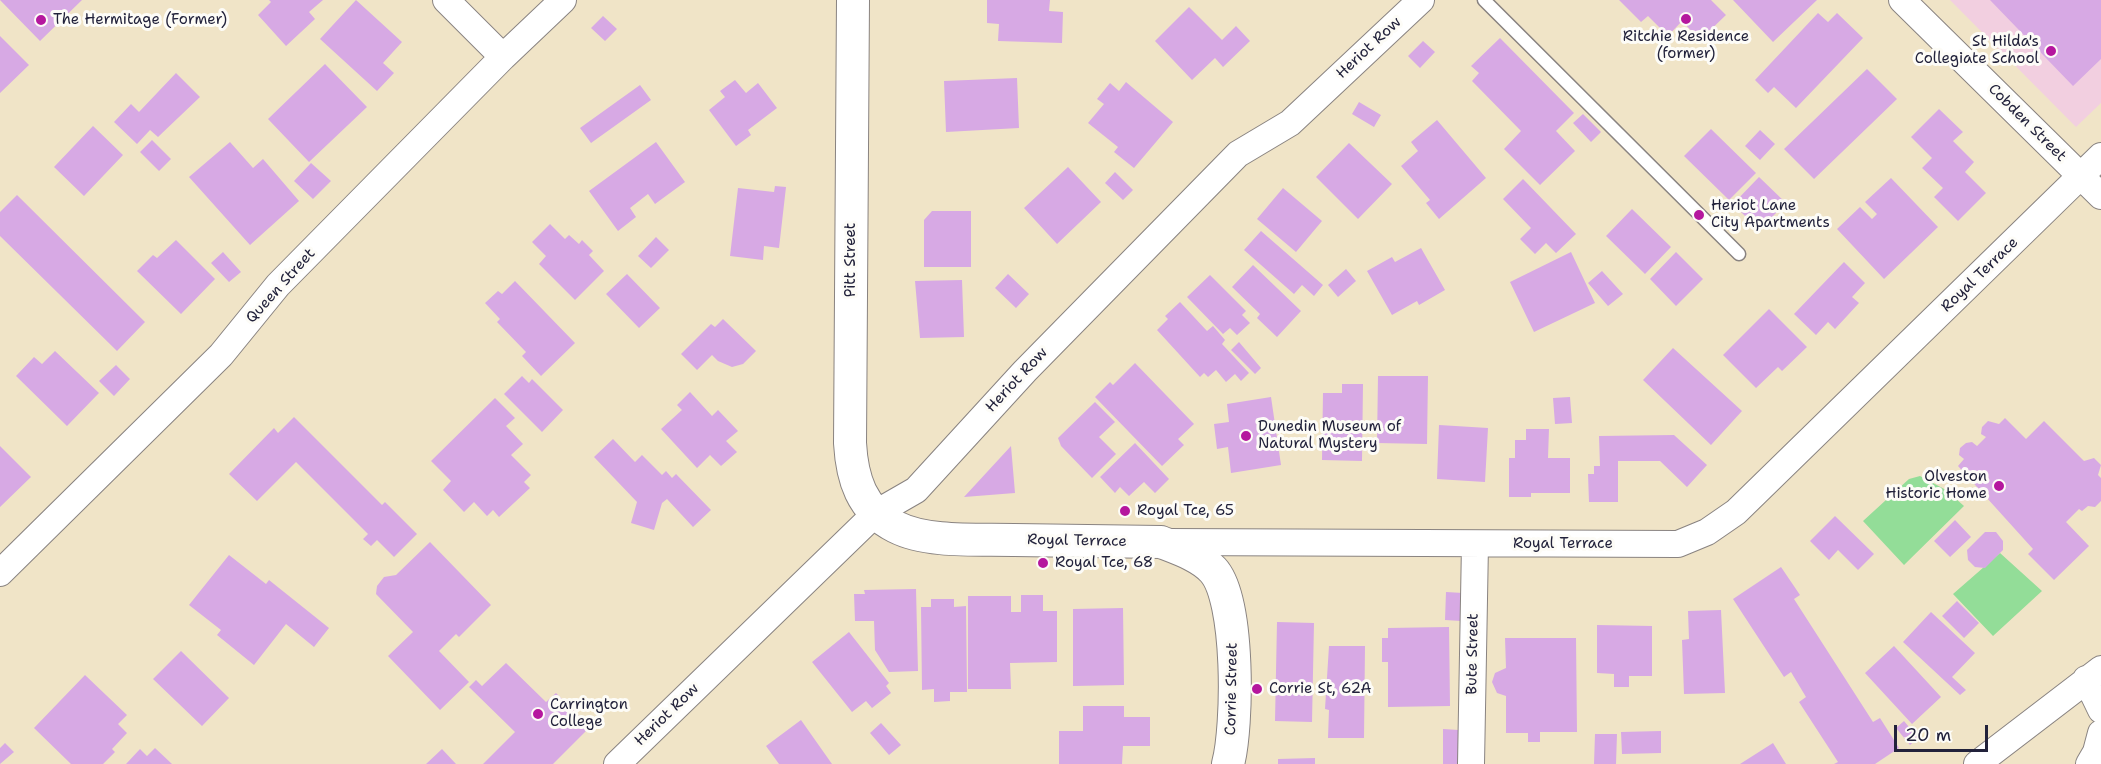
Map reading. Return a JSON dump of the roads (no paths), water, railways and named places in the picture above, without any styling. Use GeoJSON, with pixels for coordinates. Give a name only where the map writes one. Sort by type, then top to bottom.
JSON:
{"type":"FeatureCollection","features":[{"type":"Feature","properties":{"kind":"street"},"geometry":{"type":"LineString","coordinates":[[446,0],[503,57]]}},
{"type":"Feature","properties":{"kind":"street","name":"Queen Street"},"geometry":{"type":"LineString","coordinates":[[0,573],[221,355],[278,285],[503,57],[563,0]]}},
{"type":"Feature","properties":{"kind":"street","name":"Pitt Street"},"geometry":{"type":"LineString","coordinates":[[853,0],[851,473],[860,492],[876,513]]}},
{"type":"Feature","properties":{"kind":"street","name":"Heriot Row"},"geometry":{"type":"LineString","coordinates":[[617,764],[876,513],[916,490],[1025,371],[1238,154],[1290,123],[1420,0]]}},
{"type":"Feature","properties":{"kind":"street","name":"Cobden Street"},"geometry":{"type":"LineString","coordinates":[[1902,0],[2101,196]]}},
{"type":"Feature","properties":{"kind":"street","name":"Royal Terrace"},"geometry":{"type":"LineString","coordinates":[[876,513],[896,527],[922,534],[962,539],[1678,544],[1707,532],[1736,512],[2101,156]]}},
{"type":"Feature","properties":{"kind":"street","name":"Corrie Street"},"geometry":{"type":"LineString","coordinates":[[1161,542],[1190,554],[1214,571],[1231,612],[1236,663],[1228,764]]}},
{"type":"Feature","properties":{"kind":"street","name":"Bute Street"},"geometry":{"type":"LineString","coordinates":[[1471,764],[1476,544]]}},
{"type":"Feature","properties":{"kind":"street"},"geometry":{"type":"LineString","coordinates":[[1977,764],[2094,674],[2101,710]]}},
{"type":"Feature","properties":{"kind":"street"},"geometry":{"type":"LineString","coordinates":[[2089,764],[2096,752],[2101,733]]}},
{"type":"Feature","properties":{"kind":"lane"},"geometry":{"type":"LineString","coordinates":[[1484,0],[1739,254]]}},
{"type":"Feature","properties":{"kind":"place","name":"Ritchie Residence (former)"},"geometry":{"type":"Point","coordinates":[1686,19]}},
{"type":"Feature","properties":{"kind":"place","name":"The Hermitage (Former)"},"geometry":{"type":"Point","coordinates":[41,20]}},
{"type":"Feature","properties":{"kind":"place","name":"St Hilda's Collegiate School"},"geometry":{"type":"Point","coordinates":[2051,51]}},
{"type":"Feature","properties":{"kind":"place","name":"Heriot Lane City Apartments"},"geometry":{"type":"Point","coordinates":[1699,215]}},
{"type":"Feature","properties":{"kind":"place","name":"Dunedin Museum of Natural Mystery"},"geometry":{"type":"Point","coordinates":[1246,436]}},
{"type":"Feature","properties":{"kind":"place","name":"Olveston Historic Home"},"geometry":{"type":"Point","coordinates":[1999,486]}},
{"type":"Feature","properties":{"kind":"place","name":"Royal Tce, 65"},"geometry":{"type":"Point","coordinates":[1125,511]}},
{"type":"Feature","properties":{"kind":"place","name":"Royal Tce, 68"},"geometry":{"type":"Point","coordinates":[1043,563]}},
{"type":"Feature","properties":{"kind":"place","name":"Corrie St, 62A"},"geometry":{"type":"Point","coordinates":[1257,689]}},
{"type":"Feature","properties":{"kind":"place","name":"Carrington College"},"geometry":{"type":"Point","coordinates":[538,714]}}]}
